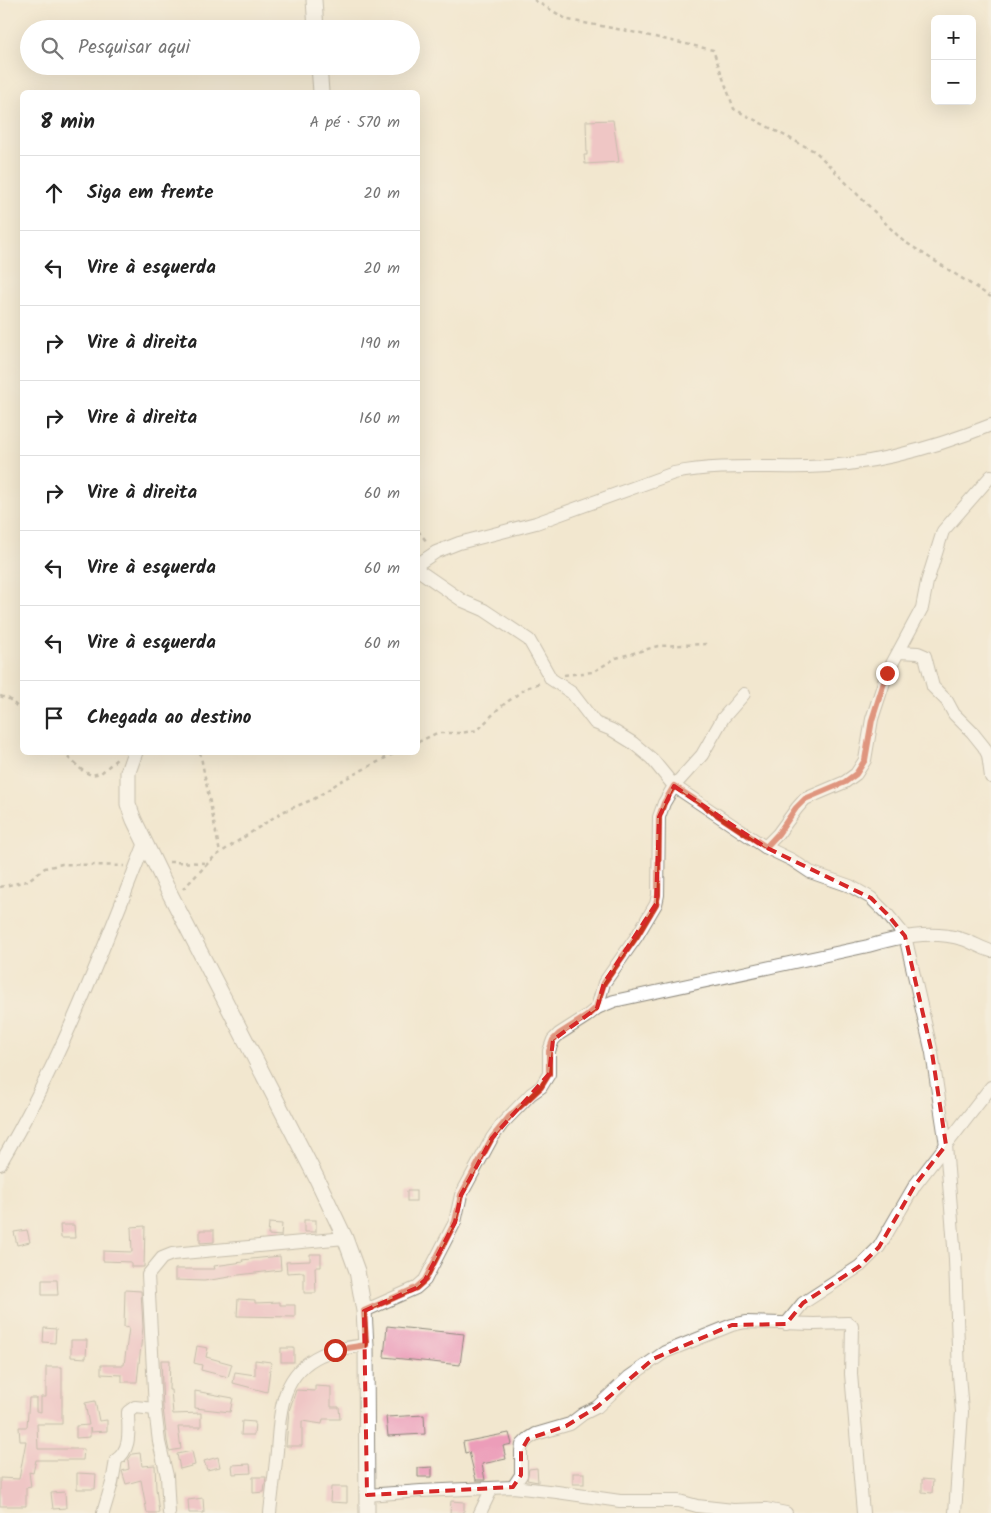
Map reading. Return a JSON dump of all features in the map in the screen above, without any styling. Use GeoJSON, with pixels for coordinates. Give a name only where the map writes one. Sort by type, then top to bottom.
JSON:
{"type":"FeatureCollection","features":[{"type":"Feature","properties":{"kind":"main road"},"geometry":{"type":"LineString","coordinates":[[314,0],[315,20]]}},
{"type":"Feature","properties":{"kind":"main road"},"geometry":{"type":"LineString","coordinates":[[320,75],[321,90]]}},
{"type":"Feature","properties":{"kind":"main road"},"geometry":{"type":"LineString","coordinates":[[128,755],[128,804],[173,900],[317,1179],[345,1238],[357,1272],[364,1311],[366,1345],[367,1513]]}},
{"type":"Feature","properties":{"kind":"street"},"geometry":{"type":"LineString","coordinates":[[420,563],[436,552],[536,523],[674,473],[698,468],[743,466],[808,467],[841,464],[887,457],[924,448],[991,425]]}},
{"type":"Feature","properties":{"kind":"street"},"geometry":{"type":"LineString","coordinates":[[766,847],[805,799],[845,782],[856,774],[865,760],[872,720],[887,673],[922,608],[926,582],[943,532],[991,476]]}},
{"type":"Feature","properties":{"kind":"street"},"geometry":{"type":"LineString","coordinates":[[420,571],[463,601],[484,610],[529,640],[551,679],[572,693],[595,723],[612,730],[634,743],[652,759],[674,786],[766,847],[792,860],[810,872],[850,886],[871,898],[905,936],[932,1053],[946,1145],[955,1259],[962,1412],[955,1513]]}},
{"type":"Feature","properties":{"kind":"street"},"geometry":{"type":"LineString","coordinates":[[899,652],[918,653],[924,656],[933,687],[984,747],[988,755],[991,777]]}},
{"type":"Feature","properties":{"kind":"street"},"geometry":{"type":"LineString","coordinates":[[596,1008],[604,983],[637,936],[656,904],[658,895],[659,817],[664,803],[674,786],[702,755],[724,718],[744,694]]}},
{"type":"Feature","properties":{"kind":"street"},"geometry":{"type":"LineString","coordinates":[[0,1164],[22,1127],[79,1006],[145,842]]}},
{"type":"Feature","properties":{"kind":"street"},"geometry":{"type":"LineString","coordinates":[[364,1311],[416,1288],[425,1280],[455,1222],[461,1195],[492,1138],[509,1117],[541,1087],[549,1074],[549,1051],[553,1040],[596,1008],[630,997],[679,988],[905,936],[924,934],[958,938],[991,951]]}},
{"type":"Feature","properties":{"kind":"street"},"geometry":{"type":"LineString","coordinates":[[786,1324],[803,1303],[860,1266],[879,1247],[915,1184],[991,1087]]}},
{"type":"Feature","properties":{"kind":"street"},"geometry":{"type":"LineString","coordinates":[[169,1513],[167,1476],[159,1442],[155,1409],[148,1274],[162,1258],[172,1254],[345,1238]]}},
{"type":"Feature","properties":{"kind":"street"},"geometry":{"type":"LineString","coordinates":[[513,1488],[521,1475],[522,1445],[528,1439],[536,1434],[566,1426],[596,1407],[623,1382],[665,1352],[732,1325],[746,1322],[786,1324],[848,1323],[852,1326],[851,1374],[862,1513]]}},
{"type":"Feature","properties":{"kind":"street"},"geometry":{"type":"LineString","coordinates":[[270,1513],[281,1403],[290,1382],[304,1367],[319,1356],[335,1350],[366,1345]]}},
{"type":"Feature","properties":{"kind":"street"},"geometry":{"type":"LineString","coordinates":[[103,1513],[112,1483],[116,1460],[125,1453],[127,1445],[128,1412],[135,1407],[155,1409]]}},
{"type":"Feature","properties":{"kind":"street"},"geometry":{"type":"LineString","coordinates":[[480,1513],[492,1488]]}},
{"type":"Feature","properties":{"kind":"street"},"geometry":{"type":"LineString","coordinates":[[367,1495],[513,1488],[620,1501],[679,1500],[697,1506],[742,1510],[766,1509],[786,1513]]}},
{"type":"Feature","properties":{"kind":"path"},"geometry":{"type":"LineString","coordinates":[[534,0],[568,20],[713,50],[734,109],[816,152],[902,240],[991,297]]}},
{"type":"Feature","properties":{"kind":"path"},"geometry":{"type":"LineString","coordinates":[[420,533],[436,552]]}},
{"type":"Feature","properties":{"kind":"path"},"geometry":{"type":"LineString","coordinates":[[0,696],[9,699],[20,709]]}},
{"type":"Feature","properties":{"kind":"path"},"geometry":{"type":"LineString","coordinates":[[65,755],[83,771],[91,775],[101,773],[127,755]]}},
{"type":"Feature","properties":{"kind":"path"},"geometry":{"type":"LineString","coordinates":[[201,755],[220,853]]}},
{"type":"Feature","properties":{"kind":"path"},"geometry":{"type":"LineString","coordinates":[[173,900],[220,853],[282,812],[314,799],[341,780],[391,755]]}},
{"type":"Feature","properties":{"kind":"path"},"geometry":{"type":"LineString","coordinates":[[155,863],[208,863]]}},
{"type":"Feature","properties":{"kind":"path"},"geometry":{"type":"LineString","coordinates":[[0,887],[27,880],[45,868],[62,864],[136,866]]}},
{"type":"Feature","properties":{"kind":"highlighted area"},"geometry":{"type":"Polygon","coordinates":[[[674,786],[765,847],[871,898],[887,914],[905,936],[932,1053],[946,1145],[915,1185],[879,1247],[860,1266],[803,1303],[786,1324],[732,1325],[653,1359],[597,1407],[566,1426],[528,1439],[521,1451],[521,1475],[513,1487],[367,1495],[364,1311],[416,1288],[425,1280],[455,1222],[461,1195],[492,1138],[549,1074],[553,1040],[597,1008],[604,983],[656,904],[659,817],[674,786]]]}},
{"type":"Feature","properties":{"kind":"building"},"geometry":{"type":"Polygon","coordinates":[[[613,120],[619,162],[585,164],[584,155],[587,155],[586,121],[613,120]]]}},
{"type":"Feature","properties":{"kind":"building"},"geometry":{"type":"Polygon","coordinates":[[[407,1191],[416,1191],[416,1201],[407,1201],[407,1191]]]}},
{"type":"Feature","properties":{"kind":"building"},"geometry":{"type":"Polygon","coordinates":[[[304,1220],[316,1220],[316,1232],[304,1232],[304,1220]]]}},
{"type":"Feature","properties":{"kind":"building"},"geometry":{"type":"Polygon","coordinates":[[[269,1223],[282,1224],[281,1236],[268,1235],[269,1223]]]}},
{"type":"Feature","properties":{"kind":"building"},"geometry":{"type":"Polygon","coordinates":[[[60,1225],[74,1225],[75,1238],[61,1238],[60,1225]]]}},
{"type":"Feature","properties":{"kind":"building"},"geometry":{"type":"Polygon","coordinates":[[[145,1226],[144,1267],[131,1267],[131,1262],[103,1261],[103,1251],[132,1252],[131,1227],[145,1226]]]}},
{"type":"Feature","properties":{"kind":"building"},"geometry":{"type":"Polygon","coordinates":[[[27,1230],[30,1242],[17,1245],[14,1232],[27,1230]]]}},
{"type":"Feature","properties":{"kind":"building"},"geometry":{"type":"Polygon","coordinates":[[[200,1230],[214,1230],[214,1242],[200,1243],[200,1230]]]}},
{"type":"Feature","properties":{"kind":"building"},"geometry":{"type":"Polygon","coordinates":[[[310,1254],[321,1254],[321,1267],[315,1267],[316,1293],[304,1293],[304,1272],[287,1273],[286,1262],[310,1261],[310,1254]]]}},
{"type":"Feature","properties":{"kind":"building"},"geometry":{"type":"Polygon","coordinates":[[[280,1256],[281,1270],[204,1281],[175,1280],[175,1269],[215,1269],[214,1266],[243,1262],[242,1260],[280,1256]]]}},
{"type":"Feature","properties":{"kind":"building"},"geometry":{"type":"Polygon","coordinates":[[[42,1280],[57,1280],[58,1295],[42,1295],[42,1280]]]}},
{"type":"Feature","properties":{"kind":"building"},"geometry":{"type":"Polygon","coordinates":[[[125,1290],[141,1291],[143,1327],[137,1382],[122,1382],[122,1375],[101,1374],[101,1365],[124,1365],[129,1328],[124,1327],[125,1290]]]}},
{"type":"Feature","properties":{"kind":"building"},"geometry":{"type":"Polygon","coordinates":[[[238,1299],[255,1300],[255,1303],[280,1302],[280,1305],[295,1305],[295,1317],[237,1316],[238,1299]]]}},
{"type":"Feature","properties":{"kind":"building"},"geometry":{"type":"Polygon","coordinates":[[[387,1326],[464,1334],[460,1365],[384,1357],[387,1326]]]}},
{"type":"Feature","properties":{"kind":"building"},"geometry":{"type":"Polygon","coordinates":[[[44,1328],[56,1329],[55,1343],[43,1342],[44,1328]]]}},
{"type":"Feature","properties":{"kind":"building"},"geometry":{"type":"Polygon","coordinates":[[[71,1340],[87,1340],[86,1358],[71,1357],[71,1340]]]}},
{"type":"Feature","properties":{"kind":"building"},"geometry":{"type":"Polygon","coordinates":[[[197,1346],[208,1348],[206,1357],[232,1364],[228,1377],[201,1370],[202,1365],[194,1363],[197,1346]]]}},
{"type":"Feature","properties":{"kind":"building"},"geometry":{"type":"Polygon","coordinates":[[[281,1348],[294,1348],[294,1362],[281,1362],[281,1348]]]}},
{"type":"Feature","properties":{"kind":"building"},"geometry":{"type":"Polygon","coordinates":[[[161,1360],[170,1360],[169,1390],[171,1390],[173,1414],[201,1413],[201,1427],[178,1427],[181,1449],[169,1451],[163,1408],[161,1360]]]}},
{"type":"Feature","properties":{"kind":"building"},"geometry":{"type":"Polygon","coordinates":[[[255,1360],[271,1362],[267,1392],[233,1383],[235,1372],[255,1375],[255,1360]]]}},
{"type":"Feature","properties":{"kind":"building"},"geometry":{"type":"Polygon","coordinates":[[[46,1367],[62,1367],[62,1424],[37,1424],[38,1449],[84,1449],[83,1460],[36,1460],[33,1473],[29,1472],[31,1487],[26,1488],[26,1506],[0,1506],[0,1478],[19,1479],[26,1441],[20,1441],[19,1427],[27,1427],[29,1398],[36,1398],[36,1411],[41,1412],[41,1397],[46,1397],[46,1367]]]}},
{"type":"Feature","properties":{"kind":"building"},"geometry":{"type":"Polygon","coordinates":[[[315,1386],[331,1387],[331,1407],[339,1407],[340,1419],[323,1419],[322,1424],[302,1421],[302,1446],[286,1446],[289,1411],[296,1390],[315,1391],[315,1386]]]}},
{"type":"Feature","properties":{"kind":"building"},"geometry":{"type":"Polygon","coordinates":[[[195,1391],[233,1398],[230,1412],[195,1408],[195,1391]]]}},
{"type":"Feature","properties":{"kind":"building"},"geometry":{"type":"Polygon","coordinates":[[[95,1401],[99,1421],[107,1420],[107,1431],[91,1432],[90,1428],[90,1437],[76,1438],[76,1426],[89,1425],[85,1403],[95,1401]]]}},
{"type":"Feature","properties":{"kind":"building"},"geometry":{"type":"Polygon","coordinates":[[[424,1415],[425,1434],[388,1436],[386,1417],[424,1415]]]}},
{"type":"Feature","properties":{"kind":"building"},"geometry":{"type":"Polygon","coordinates":[[[242,1421],[255,1422],[254,1435],[241,1435],[242,1421]]]}},
{"type":"Feature","properties":{"kind":"building"},"geometry":{"type":"Polygon","coordinates":[[[509,1433],[512,1444],[503,1446],[506,1459],[482,1464],[485,1480],[476,1480],[469,1452],[465,1453],[463,1442],[509,1433]]]}},
{"type":"Feature","properties":{"kind":"building"},"geometry":{"type":"Polygon","coordinates":[[[192,1451],[195,1465],[180,1469],[177,1454],[192,1451]]]}},
{"type":"Feature","properties":{"kind":"building"},"geometry":{"type":"Polygon","coordinates":[[[140,1453],[142,1466],[155,1465],[159,1513],[147,1513],[141,1480],[126,1484],[122,1471],[129,1469],[128,1460],[132,1454],[140,1453]]]}},
{"type":"Feature","properties":{"kind":"building"},"geometry":{"type":"Polygon","coordinates":[[[218,1457],[220,1467],[207,1470],[204,1461],[218,1457]]]}},
{"type":"Feature","properties":{"kind":"building"},"geometry":{"type":"Polygon","coordinates":[[[250,1464],[251,1473],[233,1474],[232,1465],[250,1464]]]}},
{"type":"Feature","properties":{"kind":"building"},"geometry":{"type":"Polygon","coordinates":[[[432,1467],[432,1477],[418,1477],[418,1468],[432,1467]]]}},
{"type":"Feature","properties":{"kind":"building"},"geometry":{"type":"Polygon","coordinates":[[[537,1468],[538,1482],[527,1480],[529,1469],[537,1468]]]}},
{"type":"Feature","properties":{"kind":"building"},"geometry":{"type":"Polygon","coordinates":[[[77,1473],[96,1474],[95,1489],[77,1489],[77,1473]]]}},
{"type":"Feature","properties":{"kind":"building"},"geometry":{"type":"Polygon","coordinates":[[[573,1473],[584,1473],[584,1484],[573,1484],[573,1473]]]}},
{"type":"Feature","properties":{"kind":"building"},"geometry":{"type":"Polygon","coordinates":[[[253,1477],[266,1477],[264,1492],[253,1493],[253,1477]]]}},
{"type":"Feature","properties":{"kind":"building"},"geometry":{"type":"Polygon","coordinates":[[[922,1479],[933,1480],[932,1493],[922,1492],[922,1479]]]}},
{"type":"Feature","properties":{"kind":"building"},"geometry":{"type":"Polygon","coordinates":[[[331,1487],[347,1487],[347,1503],[330,1502],[331,1487]]]}},
{"type":"Feature","properties":{"kind":"building"},"geometry":{"type":"Polygon","coordinates":[[[65,1492],[66,1508],[53,1509],[51,1493],[65,1492]]]}},
{"type":"Feature","properties":{"kind":"building"},"geometry":{"type":"Polygon","coordinates":[[[203,1498],[204,1513],[189,1513],[188,1500],[203,1498]]]}},
{"type":"Feature","properties":{"kind":"building"},"geometry":{"type":"Polygon","coordinates":[[[451,1501],[464,1502],[464,1513],[450,1513],[451,1501]]]}},
{"type":"Feature","properties":{"kind":"route"},"geometry":{"type":"LineString","coordinates":[[335,1350],[366,1345],[364,1311],[409,1292],[425,1280],[449,1237],[455,1222],[461,1195],[492,1138],[502,1124],[531,1094],[541,1087],[549,1074],[549,1051],[553,1040],[596,1008],[604,983],[637,936],[656,904],[658,895],[659,817],[664,803],[674,786],[766,847],[805,799],[845,782],[856,774],[865,760],[872,720],[887,673]]}}]}
